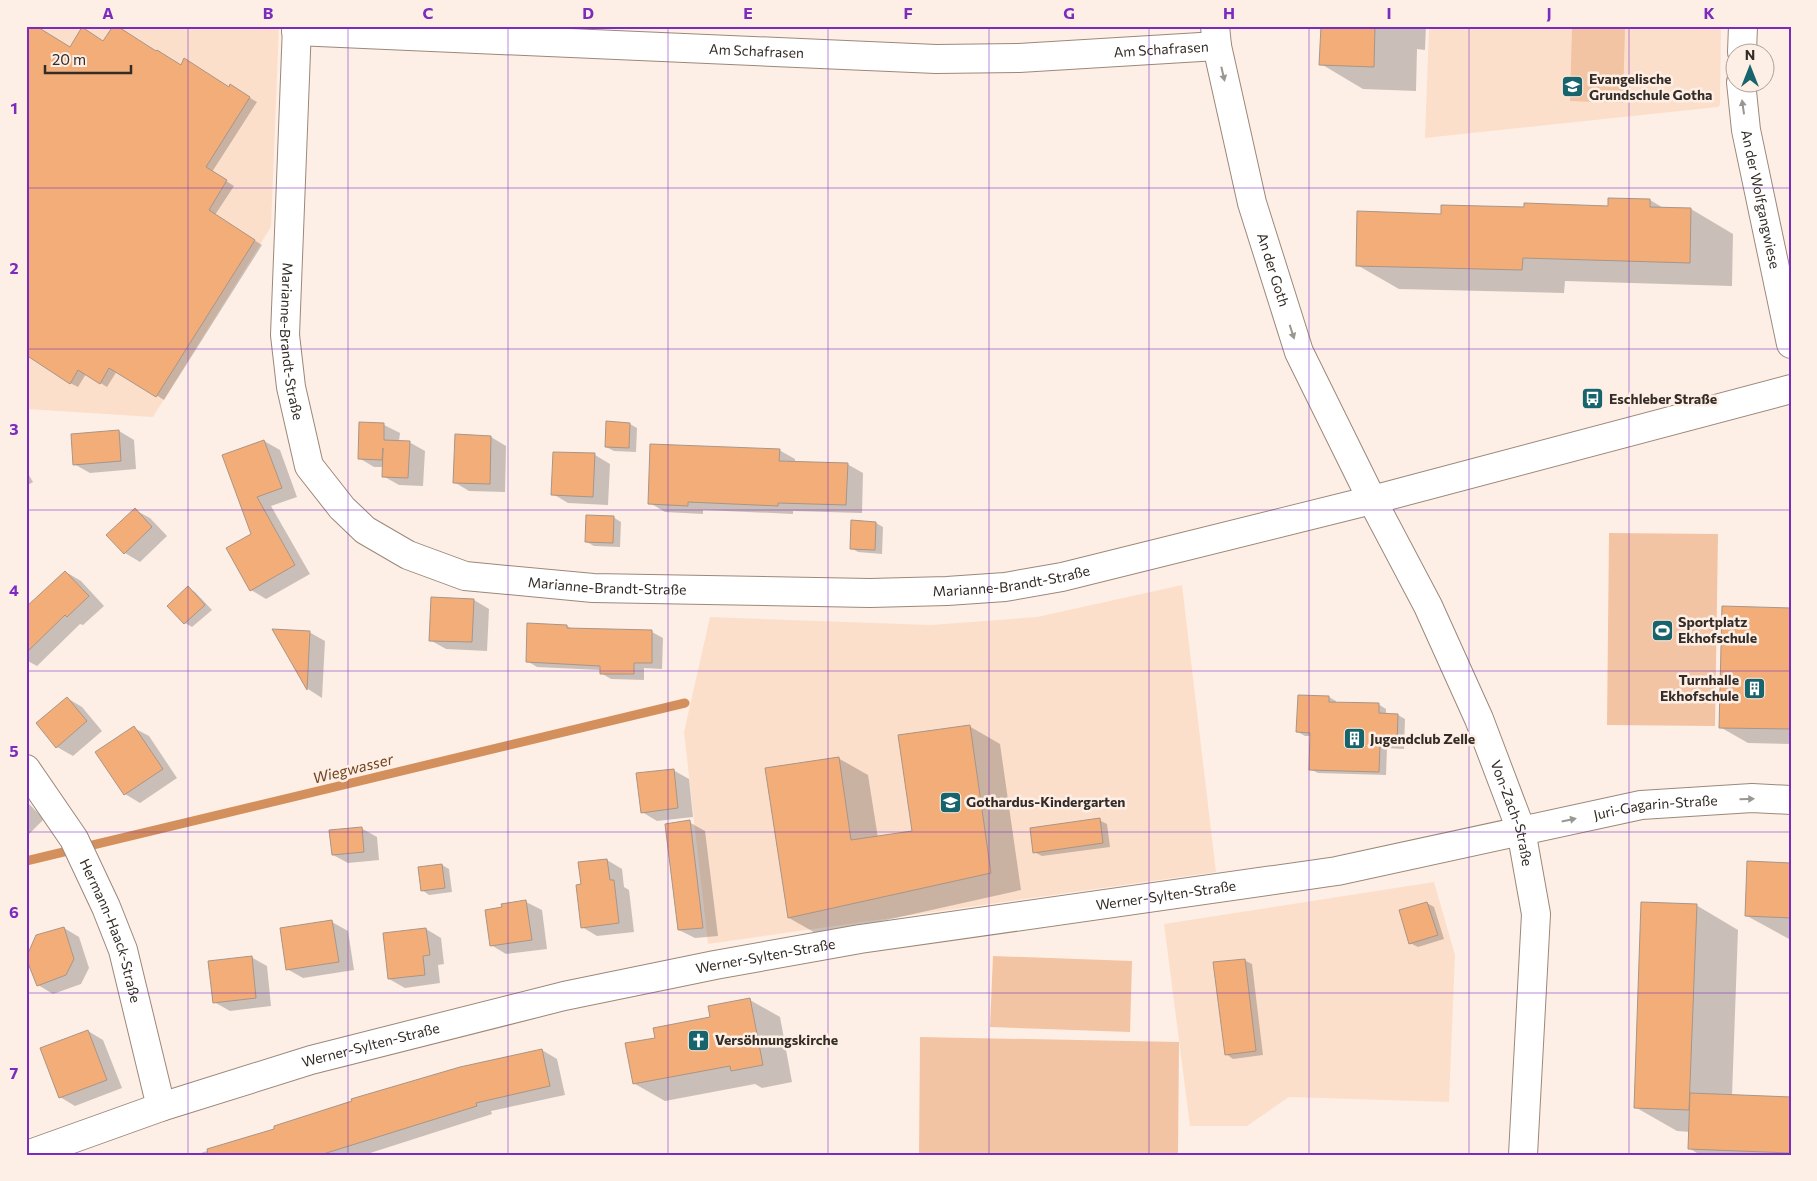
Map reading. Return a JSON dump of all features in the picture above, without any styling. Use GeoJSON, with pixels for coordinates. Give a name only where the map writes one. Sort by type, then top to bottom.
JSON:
{"type":"FeatureCollection","features":[{"type":"Feature","properties":{"kind":"street"},"geometry":{"type":"LineString","coordinates":[[1742,42],[1743,26]]}},
{"type":"Feature","properties":{"kind":"street","name":"Am Schafrasen"},"geometry":{"type":"LineString","coordinates":[[297,29],[936,59],[1019,58],[1216,36]]}},
{"type":"Feature","properties":{"kind":"street","name":"Marianne-Brandt-Straße"},"geometry":{"type":"LineString","coordinates":[[297,29],[285,335],[291,388],[309,466],[342,508],[364,530],[408,555],[465,576],[593,588],[870,593],[947,591],[1005,587],[1062,577],[1372,500]]}},
{"type":"Feature","properties":{"kind":"street","name":"An der Goth"},"geometry":{"type":"LineString","coordinates":[[1216,36],[1252,203],[1299,352],[1372,500]]}},
{"type":"Feature","properties":{"kind":"street","name":"An der Wolfgangwiese"},"geometry":{"type":"LineString","coordinates":[[1742,92],[1746,130],[1791,344]]}},
{"type":"Feature","properties":{"kind":"street"},"geometry":{"type":"LineString","coordinates":[[1372,500],[1791,389]]}},
{"type":"Feature","properties":{"kind":"street","name":"Von-Zach-Straße"},"geometry":{"type":"LineString","coordinates":[[1372,500],[1428,606],[1478,719],[1521,830],[1536,914],[1523,1155]]}},
{"type":"Feature","properties":{"kind":"street","name":"Hermann-Haack-Straße"},"geometry":{"type":"LineString","coordinates":[[26,769],[74,840],[123,950],[161,1107]]}},
{"type":"Feature","properties":{"kind":"street","name":"Juri-Gagarin-Straße"},"geometry":{"type":"LineString","coordinates":[[1521,830],[1641,805],[1752,798],[1791,800]]}},
{"type":"Feature","properties":{"kind":"street","name":"Werner-Sylten-Straße"},"geometry":{"type":"LineString","coordinates":[[27,1155],[161,1107],[311,1060],[564,996],[715,965],[860,939],[1337,871],[1521,830]]}},
{"type":"Feature","properties":{"kind":"shaded area"},"geometry":{"type":"Polygon","coordinates":[[[26,26],[279,26],[271,227],[153,417],[26,409],[26,26]]]}},
{"type":"Feature","properties":{"kind":"shaded area","name":"Evangelische Grundschule Gotha"},"geometry":{"type":"Polygon","coordinates":[[[1429,26],[1721,26],[1720,105],[1718,107],[1425,138],[1429,26]]]}},
{"type":"Feature","properties":{"kind":"shaded area"},"geometry":{"type":"Polygon","coordinates":[[[1572,27],[1625,28],[1623,103],[1570,101],[1572,27]]]}},
{"type":"Feature","properties":{"kind":"shaded area","name":"Sportplatz Ekhofschule"},"geometry":{"type":"Polygon","coordinates":[[[1609,533],[1718,534],[1715,726],[1607,725],[1609,533]]]}},
{"type":"Feature","properties":{"kind":"shaded area","name":"Gothardus-Kindergarten"},"geometry":{"type":"Polygon","coordinates":[[[1182,585],[1216,872],[708,944],[684,732],[710,617],[931,625],[1037,617],[1182,585]]]}},
{"type":"Feature","properties":{"kind":"shaded area"},"geometry":{"type":"Polygon","coordinates":[[[1434,882],[1455,955],[1449,1102],[1289,1097],[1247,1126],[1190,1126],[1164,924],[1434,882]]]}},
{"type":"Feature","properties":{"kind":"shaded area"},"geometry":{"type":"Polygon","coordinates":[[[993,956],[1132,961],[1130,1032],[990,1027],[993,956]]]}},
{"type":"Feature","properties":{"kind":"shaded area"},"geometry":{"type":"Polygon","coordinates":[[[920,1037],[1179,1042],[1178,1155],[919,1155],[920,1037]]]}},
{"type":"Feature","properties":{"kind":"building"},"geometry":{"type":"Polygon","coordinates":[[[26,26],[36,26],[70,47],[82,27],[103,41],[113,26],[117,26],[181,65],[184,58],[229,87],[230,84],[250,97],[206,167],[227,180],[209,210],[255,240],[156,397],[109,368],[100,384],[78,370],[70,384],[26,355],[26,26]]]}},
{"type":"Feature","properties":{"kind":"building"},"geometry":{"type":"Polygon","coordinates":[[[1321,26],[1375,26],[1374,67],[1319,65],[1321,26]]]}},
{"type":"Feature","properties":{"kind":"building"},"geometry":{"type":"Polygon","coordinates":[[[1608,198],[1650,199],[1650,207],[1691,208],[1690,263],[1523,258],[1522,270],[1356,266],[1357,211],[1441,214],[1441,205],[1524,207],[1524,203],[1608,206],[1608,198]]]}},
{"type":"Feature","properties":{"kind":"building"},"geometry":{"type":"Polygon","coordinates":[[[606,421],[630,423],[629,448],[605,447],[606,421]]]}},
{"type":"Feature","properties":{"kind":"building"},"geometry":{"type":"Polygon","coordinates":[[[359,422],[384,423],[384,440],[410,441],[408,478],[382,477],[383,448],[382,460],[358,459],[359,422]]]}},
{"type":"Feature","properties":{"kind":"building"},"geometry":{"type":"Polygon","coordinates":[[[119,430],[121,461],[73,465],[71,434],[119,430]]]}},
{"type":"Feature","properties":{"kind":"building"},"geometry":{"type":"Polygon","coordinates":[[[455,434],[491,436],[490,484],[453,483],[455,434]]]}},
{"type":"Feature","properties":{"kind":"building"},"geometry":{"type":"Polygon","coordinates":[[[264,440],[282,488],[257,497],[295,565],[250,591],[226,548],[251,534],[222,455],[264,440]]]}},
{"type":"Feature","properties":{"kind":"building"},"geometry":{"type":"Polygon","coordinates":[[[650,444],[780,449],[779,461],[848,463],[846,505],[778,503],[778,506],[688,502],[688,506],[648,504],[650,444]]]}},
{"type":"Feature","properties":{"kind":"building"},"geometry":{"type":"Polygon","coordinates":[[[553,452],[595,453],[593,497],[551,495],[553,452]]]}},
{"type":"Feature","properties":{"kind":"building"},"geometry":{"type":"Polygon","coordinates":[[[135,508],[152,527],[124,554],[106,535],[135,508]]]}},
{"type":"Feature","properties":{"kind":"building"},"geometry":{"type":"Polygon","coordinates":[[[586,515],[614,516],[613,543],[585,542],[586,515]]]}},
{"type":"Feature","properties":{"kind":"building"},"geometry":{"type":"Polygon","coordinates":[[[851,520],[876,522],[875,550],[850,549],[851,520]]]}},
{"type":"Feature","properties":{"kind":"building"},"geometry":{"type":"Polygon","coordinates":[[[65,571],[89,596],[67,617],[65,615],[26,653],[26,607],[65,571]]]}},
{"type":"Feature","properties":{"kind":"building"},"geometry":{"type":"Polygon","coordinates":[[[188,586],[205,605],[184,624],[167,606],[188,586]]]}},
{"type":"Feature","properties":{"kind":"building"},"geometry":{"type":"Polygon","coordinates":[[[431,597],[474,599],[472,642],[429,641],[431,597]]]}},
{"type":"Feature","properties":{"kind":"building","name":"Turnhalle Ekhofschule"},"geometry":{"type":"Polygon","coordinates":[[[1722,606],[1791,608],[1791,729],[1719,728],[1722,606]]]}},
{"type":"Feature","properties":{"kind":"building"},"geometry":{"type":"Polygon","coordinates":[[[527,623],[567,625],[567,628],[652,630],[652,663],[634,663],[634,674],[600,674],[600,666],[526,662],[527,623]]]}},
{"type":"Feature","properties":{"kind":"building"},"geometry":{"type":"Polygon","coordinates":[[[272,629],[310,631],[307,690],[272,629]]]}},
{"type":"Feature","properties":{"kind":"building","name":"Jugendclub Zelle"},"geometry":{"type":"Polygon","coordinates":[[[1298,695],[1329,696],[1329,702],[1379,703],[1379,713],[1398,714],[1397,745],[1380,745],[1379,772],[1309,770],[1310,733],[1296,732],[1298,695]]]}},
{"type":"Feature","properties":{"kind":"building"},"geometry":{"type":"Polygon","coordinates":[[[67,697],[87,721],[56,748],[36,723],[67,697]]]}},
{"type":"Feature","properties":{"kind":"building"},"geometry":{"type":"Polygon","coordinates":[[[970,725],[991,873],[788,918],[765,768],[839,757],[851,840],[912,831],[898,735],[970,725]]]}},
{"type":"Feature","properties":{"kind":"building"},"geometry":{"type":"Polygon","coordinates":[[[134,726],[163,769],[124,795],[95,752],[134,726]]]}},
{"type":"Feature","properties":{"kind":"building"},"geometry":{"type":"Polygon","coordinates":[[[674,769],[678,808],[641,813],[636,773],[674,769]]]}},
{"type":"Feature","properties":{"kind":"building"},"geometry":{"type":"Polygon","coordinates":[[[1100,818],[1103,843],[1033,853],[1030,828],[1100,818]]]}},
{"type":"Feature","properties":{"kind":"building"},"geometry":{"type":"Polygon","coordinates":[[[690,820],[703,928],[678,930],[665,824],[690,820]]]}},
{"type":"Feature","properties":{"kind":"building"},"geometry":{"type":"Polygon","coordinates":[[[362,827],[364,852],[332,855],[329,830],[362,827]]]}},
{"type":"Feature","properties":{"kind":"building"},"geometry":{"type":"Polygon","coordinates":[[[607,859],[610,880],[614,880],[619,923],[581,928],[576,885],[581,884],[578,862],[607,859]]]}},
{"type":"Feature","properties":{"kind":"building"},"geometry":{"type":"Polygon","coordinates":[[[1747,861],[1791,863],[1791,918],[1745,916],[1747,861]]]}},
{"type":"Feature","properties":{"kind":"building"},"geometry":{"type":"Polygon","coordinates":[[[442,864],[445,888],[421,891],[418,867],[442,864]]]}},
{"type":"Feature","properties":{"kind":"building"},"geometry":{"type":"Polygon","coordinates":[[[526,900],[532,940],[490,946],[485,910],[502,907],[501,904],[526,900]]]}},
{"type":"Feature","properties":{"kind":"building"},"geometry":{"type":"Polygon","coordinates":[[[1427,902],[1438,935],[1409,944],[1399,910],[1427,902]]]}},
{"type":"Feature","properties":{"kind":"building"},"geometry":{"type":"Polygon","coordinates":[[[1641,902],[1697,904],[1689,1110],[1634,1108],[1641,902]]]}},
{"type":"Feature","properties":{"kind":"building"},"geometry":{"type":"Polygon","coordinates":[[[332,920],[339,962],[286,970],[280,928],[332,920]]]}},
{"type":"Feature","properties":{"kind":"building"},"geometry":{"type":"Polygon","coordinates":[[[64,927],[74,959],[66,975],[37,986],[26,958],[36,935],[64,927]]]}},
{"type":"Feature","properties":{"kind":"building"},"geometry":{"type":"Polygon","coordinates":[[[426,928],[430,955],[423,956],[425,975],[388,979],[383,933],[426,928]]]}},
{"type":"Feature","properties":{"kind":"building"},"geometry":{"type":"Polygon","coordinates":[[[252,956],[256,998],[213,1003],[208,961],[252,956]]]}},
{"type":"Feature","properties":{"kind":"building"},"geometry":{"type":"Polygon","coordinates":[[[1245,959],[1256,1051],[1225,1055],[1213,962],[1245,959]]]}},
{"type":"Feature","properties":{"kind":"building","name":"Versöhnungskirche"},"geometry":{"type":"Polygon","coordinates":[[[750,998],[763,1065],[731,1071],[730,1066],[633,1084],[625,1043],[655,1038],[653,1028],[710,1017],[708,1006],[750,998]]]}},
{"type":"Feature","properties":{"kind":"building"},"geometry":{"type":"Polygon","coordinates":[[[88,1030],[107,1080],[59,1098],[40,1048],[88,1030]]]}},
{"type":"Feature","properties":{"kind":"building"},"geometry":{"type":"Polygon","coordinates":[[[542,1049],[550,1086],[476,1103],[477,1106],[320,1155],[208,1155],[207,1149],[274,1129],[274,1126],[352,1101],[351,1099],[460,1067],[542,1049]]]}},
{"type":"Feature","properties":{"kind":"building"},"geometry":{"type":"Polygon","coordinates":[[[1690,1093],[1791,1097],[1791,1153],[1688,1149],[1690,1093]]]}},
{"type":"Feature","properties":{"kind":"waterway","name":"Wiegwasser"},"geometry":{"type":"LineString","coordinates":[[26,861],[685,703]]}},
{"type":"Feature","properties":{"kind":"place","name":"Evangelische Grundschule Gotha"},"geometry":{"type":"Point","coordinates":[1573,87]}},
{"type":"Feature","properties":{"kind":"place","name":"Eschleber Straße"},"geometry":{"type":"Point","coordinates":[1593,399]}},
{"type":"Feature","properties":{"kind":"place","name":"Sportplatz Ekhofschule"},"geometry":{"type":"Point","coordinates":[1662,630]}},
{"type":"Feature","properties":{"kind":"place","name":"Turnhalle Ekhofschule"},"geometry":{"type":"Point","coordinates":[1755,688]}},
{"type":"Feature","properties":{"kind":"place","name":"Jugendclub Zelle"},"geometry":{"type":"Point","coordinates":[1354,739]}},
{"type":"Feature","properties":{"kind":"place","name":"Gothardus-Kindergarten"},"geometry":{"type":"Point","coordinates":[950,802]}},
{"type":"Feature","properties":{"kind":"place","name":"Versöhnungskirche"},"geometry":{"type":"Point","coordinates":[699,1040]}}]}
